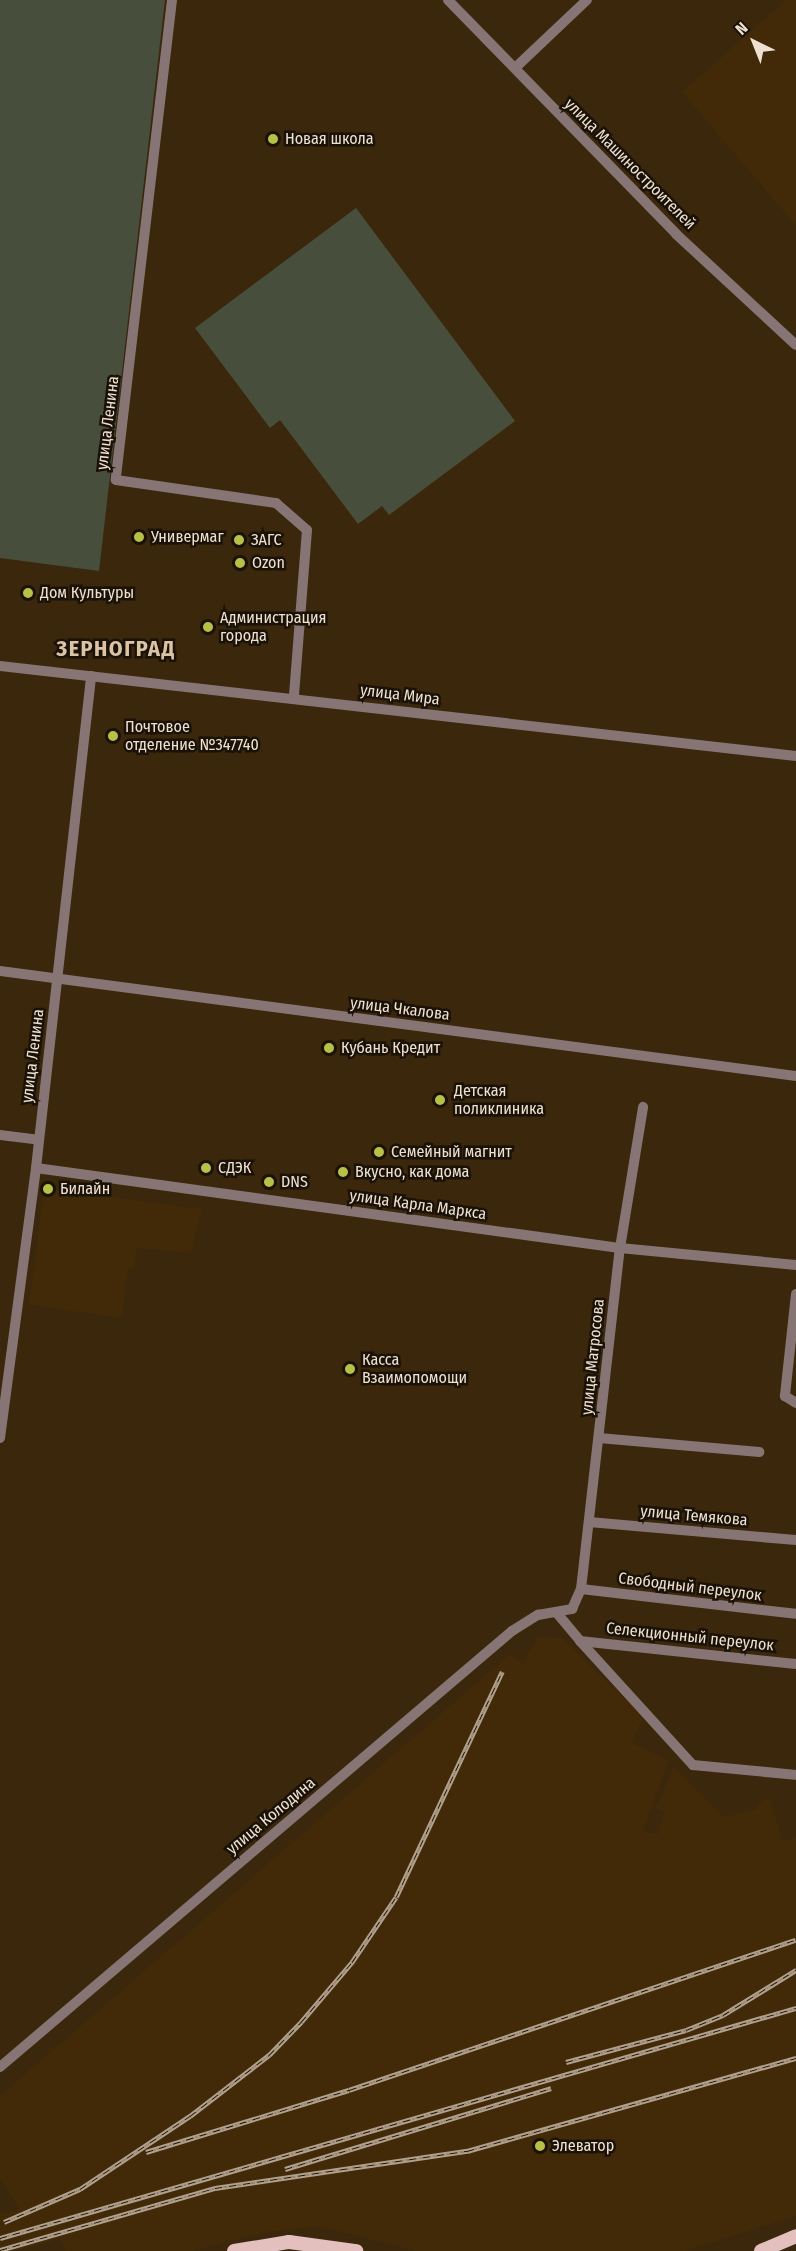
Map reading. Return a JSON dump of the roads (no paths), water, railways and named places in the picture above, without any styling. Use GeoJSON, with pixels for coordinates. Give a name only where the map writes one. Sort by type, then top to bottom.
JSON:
{"type":"FeatureCollection","features":[{"type":"Feature","properties":{"kind":"main road"},"geometry":{"type":"LineString","coordinates":[[761,2251],[796,2236]]}},
{"type":"Feature","properties":{"kind":"main road"},"geometry":{"type":"LineString","coordinates":[[234,2251],[289,2242],[356,2251]]}},
{"type":"Feature","properties":{"kind":"street","name":"улица Ленина"},"geometry":{"type":"LineString","coordinates":[[172,0],[116,480],[276,503],[308,530],[294,698]]}},
{"type":"Feature","properties":{"kind":"street","name":"улица Машиностроителей"},"geometry":{"type":"LineString","coordinates":[[448,0],[676,234],[796,345]]}},
{"type":"Feature","properties":{"kind":"street"},"geometry":{"type":"LineString","coordinates":[[515,69],[587,0]]}},
{"type":"Feature","properties":{"kind":"street","name":"улица Мира"},"geometry":{"type":"LineString","coordinates":[[0,666],[796,756]]}},
{"type":"Feature","properties":{"kind":"street","name":"улица Ленина"},"geometry":{"type":"LineString","coordinates":[[0,1438],[36,1168],[91,676]]}},
{"type":"Feature","properties":{"kind":"street","name":"улица Чкалова"},"geometry":{"type":"LineString","coordinates":[[0,971],[796,1076]]}},
{"type":"Feature","properties":{"kind":"street","name":"улица Матросова"},"geometry":{"type":"LineString","coordinates":[[572,1609],[581,1589],[620,1248],[643,1107]]}},
{"type":"Feature","properties":{"kind":"street"},"geometry":{"type":"LineString","coordinates":[[0,1135],[38,1140]]}},
{"type":"Feature","properties":{"kind":"street","name":"улица Карла Маркса"},"geometry":{"type":"LineString","coordinates":[[36,1168],[620,1248],[796,1265]]}},
{"type":"Feature","properties":{"kind":"street"},"geometry":{"type":"LineString","coordinates":[[796,1294],[785,1396],[796,1403]]}},
{"type":"Feature","properties":{"kind":"street"},"geometry":{"type":"LineString","coordinates":[[599,1438],[759,1452]]}},
{"type":"Feature","properties":{"kind":"street","name":"улица Темякова"},"geometry":{"type":"LineString","coordinates":[[590,1522],[796,1540]]}},
{"type":"Feature","properties":{"kind":"street","name":"Свободный переулок"},"geometry":{"type":"LineString","coordinates":[[581,1589],[796,1614]]}},
{"type":"Feature","properties":{"kind":"street","name":"улица Колодина"},"geometry":{"type":"LineString","coordinates":[[0,2067],[512,1630],[538,1615],[572,1609]]}},
{"type":"Feature","properties":{"kind":"street","name":"Селекционный переулок"},"geometry":{"type":"LineString","coordinates":[[556,1612],[693,1765],[796,1775]]}},
{"type":"Feature","properties":{"kind":"street","name":"Селекционный переулок"},"geometry":{"type":"LineString","coordinates":[[580,1641],[796,1664]]}},
{"type":"Feature","properties":{"kind":"railway"},"geometry":{"type":"LineString","coordinates":[[4,2222],[80,2189],[190,2116],[269,2055],[301,2022],[352,1962],[396,1897],[502,1672]]}},
{"type":"Feature","properties":{"kind":"railway"},"geometry":{"type":"LineString","coordinates":[[146,2152],[349,2090],[796,1940]]}},
{"type":"Feature","properties":{"kind":"railway"},"geometry":{"type":"LineString","coordinates":[[566,2062],[686,2030],[723,2015],[796,1970]]}},
{"type":"Feature","properties":{"kind":"railway"},"geometry":{"type":"LineString","coordinates":[[0,2238],[796,2008]]}},
{"type":"Feature","properties":{"kind":"railway"},"geometry":{"type":"LineString","coordinates":[[0,2250],[215,2188],[467,2151],[796,2058]]}},
{"type":"Feature","properties":{"kind":"railway"},"geometry":{"type":"LineString","coordinates":[[285,2169],[551,2088]]}},
{"type":"Feature","properties":{"kind":"place","name":"Новая школа"},"geometry":{"type":"Point","coordinates":[273,139]}},
{"type":"Feature","properties":{"kind":"place","name":"Универмаг"},"geometry":{"type":"Point","coordinates":[139,537]}},
{"type":"Feature","properties":{"kind":"place","name":"ЗАГС"},"geometry":{"type":"Point","coordinates":[239,540]}},
{"type":"Feature","properties":{"kind":"place","name":"Ozon"},"geometry":{"type":"Point","coordinates":[240,563]}},
{"type":"Feature","properties":{"kind":"place","name":"Дом Культуры"},"geometry":{"type":"Point","coordinates":[28,593]}},
{"type":"Feature","properties":{"kind":"place","name":"Администрация города"},"geometry":{"type":"Point","coordinates":[208,627]}},
{"type":"Feature","properties":{"kind":"place","name":"Почтовое отделение №347740"},"geometry":{"type":"Point","coordinates":[113,736]}},
{"type":"Feature","properties":{"kind":"place","name":"Кубань Кредит"},"geometry":{"type":"Point","coordinates":[329,1048]}},
{"type":"Feature","properties":{"kind":"place","name":"Детская поликлиника"},"geometry":{"type":"Point","coordinates":[440,1100]}},
{"type":"Feature","properties":{"kind":"place","name":"Семейный магнит"},"geometry":{"type":"Point","coordinates":[379,1152]}},
{"type":"Feature","properties":{"kind":"place","name":"СДЭК"},"geometry":{"type":"Point","coordinates":[206,1168]}},
{"type":"Feature","properties":{"kind":"place","name":"Вкусно, как дома"},"geometry":{"type":"Point","coordinates":[343,1172]}},
{"type":"Feature","properties":{"kind":"place","name":"DNS"},"geometry":{"type":"Point","coordinates":[269,1182]}},
{"type":"Feature","properties":{"kind":"place","name":"Билайн"},"geometry":{"type":"Point","coordinates":[48,1189]}},
{"type":"Feature","properties":{"kind":"place","name":"Касса Взаимопомощи"},"geometry":{"type":"Point","coordinates":[350,1369]}},
{"type":"Feature","properties":{"kind":"place","name":"Элеватор"},"geometry":{"type":"Point","coordinates":[540,2146]}},
{"type":"Feature","properties":{"kind":"district","name":"ЗЕРНОГРАД"},"geometry":{"type":"Point","coordinates":[116,649]}}]}
